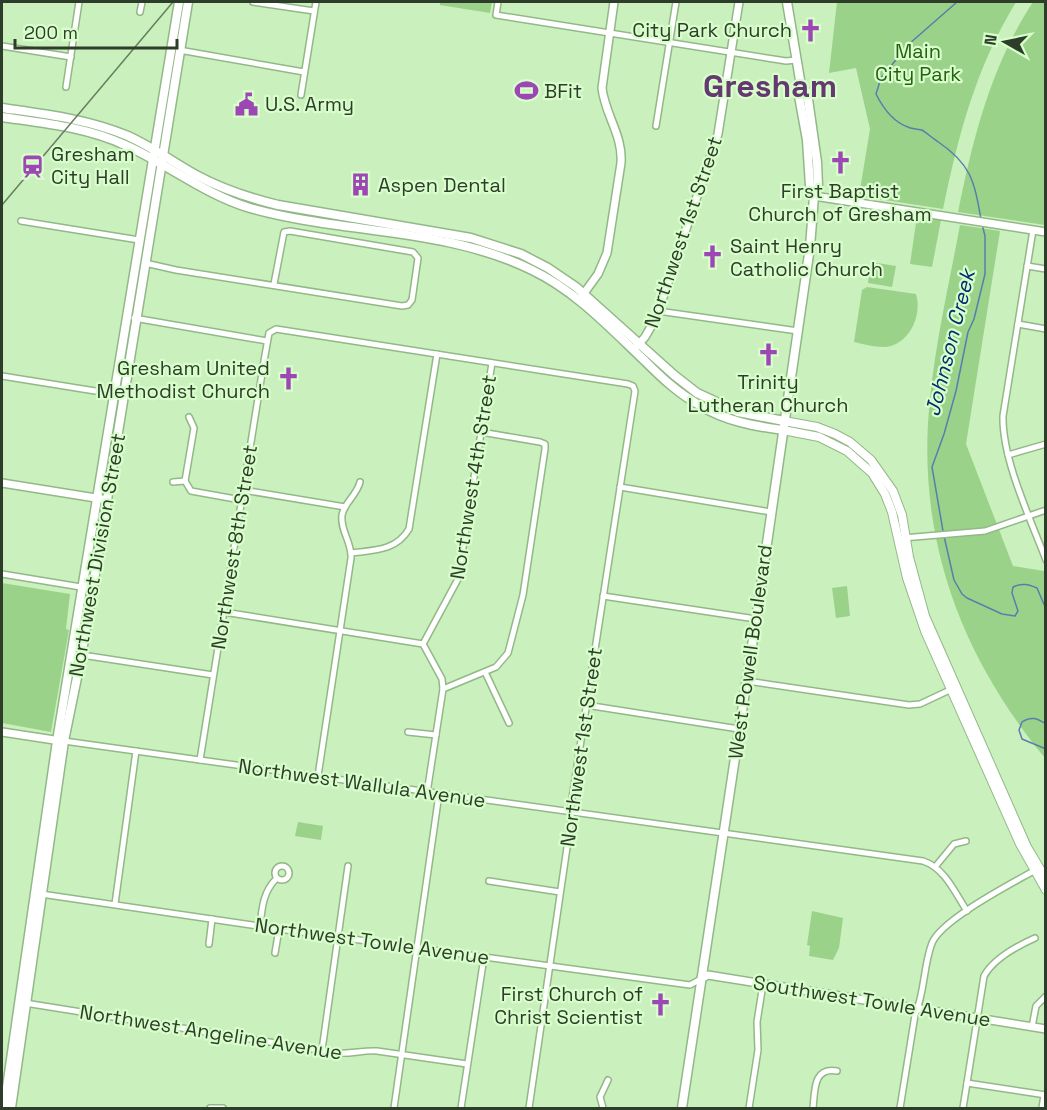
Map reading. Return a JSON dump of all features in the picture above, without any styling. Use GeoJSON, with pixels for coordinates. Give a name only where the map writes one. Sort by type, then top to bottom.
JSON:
{"type":"FeatureCollection","features":[{"type":"Feature","properties":{"kind":"main road","name":"Northwest Division Street"},"geometry":{"type":"LineString","coordinates":[[11,1108],[23,1003],[60,741],[146,263],[163,154],[176,50],[179,2]]}},
{"type":"Feature","properties":{"kind":"main road","name":"Northwest Division Street"},"geometry":{"type":"LineString","coordinates":[[102,499],[114,394],[154,149],[188,2]]}},
{"type":"Feature","properties":{"kind":"main road","name":"West Powell Boulevard"},"geometry":{"type":"LineString","coordinates":[[682,1108],[810,247],[814,196],[810,186],[807,140],[799,96],[801,86],[787,2]]}},
{"type":"Feature","properties":{"kind":"main road"},"geometry":{"type":"LineString","coordinates":[[2,108],[89,123],[118,132],[154,149],[210,182],[262,201],[465,236],[500,246],[538,263],[581,297],[636,347],[676,390],[701,406],[734,421],[784,425],[825,439],[847,451],[872,474],[885,494],[902,539],[904,567],[920,617],[1046,890]]}},
{"type":"Feature","properties":{"kind":"main road"},"geometry":{"type":"LineString","coordinates":[[2,117],[88,132],[125,145],[207,191],[250,208],[486,251],[534,271],[581,297]]}},
{"type":"Feature","properties":{"kind":"main road","name":"Northwest Division Street"},"geometry":{"type":"LineString","coordinates":[[60,741],[82,655],[88,588]]}},
{"type":"Feature","properties":{"kind":"main road"},"geometry":{"type":"LineString","coordinates":[[1036,869],[1046,879]]}},
{"type":"Feature","properties":{"kind":"main road","name":"Northwest Division Street"},"geometry":{"type":"LineString","coordinates":[[4,1108],[23,1003]]}},
{"type":"Feature","properties":{"kind":"street"},"geometry":{"type":"LineString","coordinates":[[66,87],[79,2]]}},
{"type":"Feature","properties":{"kind":"street"},"geometry":{"type":"LineString","coordinates":[[140,12],[142,2]]}},
{"type":"Feature","properties":{"kind":"street"},"geometry":{"type":"LineString","coordinates":[[253,2],[315,12]]}},
{"type":"Feature","properties":{"kind":"street"},"geometry":{"type":"LineString","coordinates":[[301,96],[316,2]]}},
{"type":"Feature","properties":{"kind":"street"},"geometry":{"type":"LineString","coordinates":[[498,2],[496,15],[786,61],[796,60]]}},
{"type":"Feature","properties":{"kind":"street"},"geometry":{"type":"LineString","coordinates":[[581,297],[598,274],[607,253],[621,163],[618,134],[603,96],[602,82],[614,2]]}},
{"type":"Feature","properties":{"kind":"street"},"geometry":{"type":"LineString","coordinates":[[656,126],[676,2]]}},
{"type":"Feature","properties":{"kind":"street","name":"Northwest 1st Street"},"geometry":{"type":"LineString","coordinates":[[636,347],[649,331],[658,311],[718,134],[740,2]]}},
{"type":"Feature","properties":{"kind":"street"},"geometry":{"type":"LineString","coordinates":[[2,46],[71,57]]}},
{"type":"Feature","properties":{"kind":"street"},"geometry":{"type":"LineString","coordinates":[[176,50],[304,72]]}},
{"type":"Feature","properties":{"kind":"street"},"geometry":{"type":"LineString","coordinates":[[814,196],[1046,232]]}},
{"type":"Feature","properties":{"kind":"street"},"geometry":{"type":"LineString","coordinates":[[21,221],[139,240]]}},
{"type":"Feature","properties":{"kind":"street"},"geometry":{"type":"LineString","coordinates":[[1033,230],[1003,416],[1003,436],[1046,560]]}},
{"type":"Feature","properties":{"kind":"street"},"geometry":{"type":"LineString","coordinates":[[146,263],[184,272],[274,284],[402,306],[408,305],[412,300],[418,258],[413,252],[290,231],[284,232],[274,284]]}},
{"type":"Feature","properties":{"kind":"street"},"geometry":{"type":"LineString","coordinates":[[1027,266],[1046,269]]}},
{"type":"Feature","properties":{"kind":"street"},"geometry":{"type":"LineString","coordinates":[[658,311],[798,331]]}},
{"type":"Feature","properties":{"kind":"street"},"geometry":{"type":"LineString","coordinates":[[127,316],[267,341]]}},
{"type":"Feature","properties":{"kind":"street"},"geometry":{"type":"LineString","coordinates":[[1018,324],[1046,329]]}},
{"type":"Feature","properties":{"kind":"street","name":"Northwest 8th Street"},"geometry":{"type":"LineString","coordinates":[[200,760],[269,333],[276,329],[437,354]]}},
{"type":"Feature","properties":{"kind":"street"},"geometry":{"type":"LineString","coordinates":[[351,553],[391,547],[402,539],[409,529],[437,354],[492,363]]}},
{"type":"Feature","properties":{"kind":"street","name":"Northwest 1st Street"},"geometry":{"type":"LineString","coordinates":[[492,363],[628,384],[633,386],[635,391],[570,812],[571,820],[529,1108]]}},
{"type":"Feature","properties":{"kind":"street","name":"Northwest 4th Street"},"geometry":{"type":"LineString","coordinates":[[423,644],[458,579],[492,363]]}},
{"type":"Feature","properties":{"kind":"street"},"geometry":{"type":"LineString","coordinates":[[2,376],[114,394]]}},
{"type":"Feature","properties":{"kind":"street"},"geometry":{"type":"LineString","coordinates":[[189,417],[194,428],[185,481],[191,491],[241,500]]}},
{"type":"Feature","properties":{"kind":"street"},"geometry":{"type":"LineString","coordinates":[[443,689],[496,667],[505,658],[523,595],[545,444],[480,432]]}},
{"type":"Feature","properties":{"kind":"street"},"geometry":{"type":"LineString","coordinates":[[1008,455],[1046,444]]}},
{"type":"Feature","properties":{"kind":"street"},"geometry":{"type":"LineString","coordinates":[[173,482],[185,481]]}},
{"type":"Feature","properties":{"kind":"street"},"geometry":{"type":"LineString","coordinates":[[318,776],[351,553],[342,526],[342,514],[356,494],[360,482]]}},
{"type":"Feature","properties":{"kind":"street"},"geometry":{"type":"LineString","coordinates":[[2,483],[102,499]]}},
{"type":"Feature","properties":{"kind":"street"},"geometry":{"type":"LineString","coordinates":[[620,487],[771,512]]}},
{"type":"Feature","properties":{"kind":"street"},"geometry":{"type":"LineString","coordinates":[[243,490],[345,507]]}},
{"type":"Feature","properties":{"kind":"street"},"geometry":{"type":"LineString","coordinates":[[902,539],[991,530],[1046,510]]}},
{"type":"Feature","properties":{"kind":"street"},"geometry":{"type":"LineString","coordinates":[[2,574],[88,588]]}},
{"type":"Feature","properties":{"kind":"street"},"geometry":{"type":"LineString","coordinates":[[603,596],[756,619]]}},
{"type":"Feature","properties":{"kind":"street"},"geometry":{"type":"LineString","coordinates":[[224,612],[423,644],[441,679],[443,689],[427,793]]}},
{"type":"Feature","properties":{"kind":"street"},"geometry":{"type":"LineString","coordinates":[[82,655],[213,675]]}},
{"type":"Feature","properties":{"kind":"street"},"geometry":{"type":"LineString","coordinates":[[485,672],[508,723]]}},
{"type":"Feature","properties":{"kind":"street"},"geometry":{"type":"LineString","coordinates":[[747,681],[909,705],[920,704],[953,689]]}},
{"type":"Feature","properties":{"kind":"street"},"geometry":{"type":"LineString","coordinates":[[586,705],[740,729]]}},
{"type":"Feature","properties":{"kind":"street","name":"Northwest Wallula Avenue"},"geometry":{"type":"LineString","coordinates":[[2,732],[923,861],[935,867]]}},
{"type":"Feature","properties":{"kind":"street"},"geometry":{"type":"LineString","coordinates":[[408,732],[436,735]]}},
{"type":"Feature","properties":{"kind":"street"},"geometry":{"type":"LineString","coordinates":[[115,904],[136,751]]}},
{"type":"Feature","properties":{"kind":"street"},"geometry":{"type":"LineString","coordinates":[[394,1108],[439,794]]}},
{"type":"Feature","properties":{"kind":"street"},"geometry":{"type":"LineString","coordinates":[[966,841],[954,844],[935,867],[943,874],[967,911]]}},
{"type":"Feature","properties":{"kind":"street"},"geometry":{"type":"LineString","coordinates":[[322,1050],[348,866]]}},
{"type":"Feature","properties":{"kind":"street"},"geometry":{"type":"LineString","coordinates":[[900,1108],[915,1015],[935,937],[967,911],[1036,869]]}},
{"type":"Feature","properties":{"kind":"street"},"geometry":{"type":"LineString","coordinates":[[260,926],[264,897],[276,879]]}},
{"type":"Feature","properties":{"kind":"street"},"geometry":{"type":"LineString","coordinates":[[489,881],[560,892]]}},
{"type":"Feature","properties":{"kind":"street","name":"Northwest Towle Avenue"},"geometry":{"type":"LineString","coordinates":[[38,894],[690,986],[700,979]]}},
{"type":"Feature","properties":{"kind":"street"},"geometry":{"type":"LineString","coordinates":[[209,944],[212,919]]}},
{"type":"Feature","properties":{"kind":"street"},"geometry":{"type":"LineString","coordinates":[[275,953],[279,929]]}},
{"type":"Feature","properties":{"kind":"street"},"geometry":{"type":"LineString","coordinates":[[963,1108],[982,982],[988,970],[1004,956],[1035,938]]}},
{"type":"Feature","properties":{"kind":"street"},"geometry":{"type":"LineString","coordinates":[[461,1108],[484,957]]}},
{"type":"Feature","properties":{"kind":"street","name":"Southwest Towle Avenue"},"geometry":{"type":"LineString","coordinates":[[700,979],[708,975],[1046,1029]]}},
{"type":"Feature","properties":{"kind":"street"},"geometry":{"type":"LineString","coordinates":[[749,1108],[758,1050],[757,1022],[763,984]]}},
{"type":"Feature","properties":{"kind":"street"},"geometry":{"type":"LineString","coordinates":[[1032,1027],[1036,1006],[1046,996]]}},
{"type":"Feature","properties":{"kind":"street","name":"Northwest Angeline Avenue"},"geometry":{"type":"LineString","coordinates":[[23,1003],[351,1054],[371,1050],[467,1064]]}},
{"type":"Feature","properties":{"kind":"street"},"geometry":{"type":"LineString","coordinates":[[813,1108],[817,1080],[822,1072],[837,1071]]}},
{"type":"Feature","properties":{"kind":"street"},"geometry":{"type":"LineString","coordinates":[[603,1108],[600,1097],[608,1080]]}},
{"type":"Feature","properties":{"kind":"street"},"geometry":{"type":"LineString","coordinates":[[967,1083],[1045,1095],[1042,1108]]}},
{"type":"Feature","properties":{"kind":"street"},"geometry":{"type":"LineString","coordinates":[[210,1108],[223,1108]]}},
{"type":"Feature","properties":{"kind":"green space"},"geometry":{"type":"Polygon","coordinates":[[[440,2],[492,2],[490,13],[440,5],[440,2]]]}},
{"type":"Feature","properties":{"kind":"green space","name":"Main City Park"},"geometry":{"type":"Polygon","coordinates":[[[837,2],[1016,2],[979,77],[962,128],[943,209],[859,196],[870,129],[856,68],[829,73],[837,2]]]}},
{"type":"Feature","properties":{"kind":"green space"},"geometry":{"type":"Polygon","coordinates":[[[1033,2],[1045,2],[1045,225],[958,212],[985,103],[1006,51],[1033,2]]]}},
{"type":"Feature","properties":{"kind":"green space"},"geometry":{"type":"Polygon","coordinates":[[[917,216],[941,220],[932,267],[910,264],[917,216]]]}},
{"type":"Feature","properties":{"kind":"green space"},"geometry":{"type":"Polygon","coordinates":[[[960,225],[1000,231],[966,444],[1013,566],[1044,571],[1045,758],[992,683],[971,643],[954,602],[941,559],[932,515],[928,470],[930,398],[941,323],[960,225]]]}},
{"type":"Feature","properties":{"kind":"green space"},"geometry":{"type":"Polygon","coordinates":[[[871,262],[896,266],[892,287],[868,283],[871,262]]]}},
{"type":"Feature","properties":{"kind":"green space"},"geometry":{"type":"Polygon","coordinates":[[[867,287],[916,294],[917,312],[912,329],[900,342],[883,347],[854,342],[862,290],[867,287]]]}},
{"type":"Feature","properties":{"kind":"green space"},"geometry":{"type":"Polygon","coordinates":[[[2,583],[70,594],[66,629],[69,630],[51,732],[2,723],[2,583]]]}},
{"type":"Feature","properties":{"kind":"green space"},"geometry":{"type":"Polygon","coordinates":[[[847,586],[850,616],[836,618],[832,588],[847,586]]]}},
{"type":"Feature","properties":{"kind":"green space"},"geometry":{"type":"Polygon","coordinates":[[[298,822],[323,826],[321,840],[295,836],[298,822]]]}},
{"type":"Feature","properties":{"kind":"green space"},"geometry":{"type":"Polygon","coordinates":[[[812,911],[843,918],[839,948],[833,960],[809,956],[810,946],[807,945],[812,911]]]}},
{"type":"Feature","properties":{"kind":"waterway","name":"Johnson Creek"},"geometry":{"type":"LineString","coordinates":[[957,2],[909,44],[881,78],[876,94],[885,109],[898,122],[910,128],[922,130],[957,157],[973,183],[981,219]]}},
{"type":"Feature","properties":{"kind":"waterway","name":"Johnson Creek"},"geometry":{"type":"LineString","coordinates":[[943,531],[932,467],[956,391],[968,332],[974,319],[985,274],[985,236],[982,224]]}},
{"type":"Feature","properties":{"kind":"waterway","name":"Johnson Creek"},"geometry":{"type":"LineString","coordinates":[[944,536],[954,580],[967,598],[1002,614],[1015,616],[1018,611],[1012,593],[1013,587],[1028,585],[1037,588],[1046,609]]}},
{"type":"Feature","properties":{"kind":"waterway","name":"Johnson Creek"},"geometry":{"type":"LineString","coordinates":[[1046,724],[1031,718],[1022,722],[1019,730],[1022,739],[1046,749]]}},
{"type":"Feature","properties":{"kind":"tram line"},"geometry":{"type":"LineString","coordinates":[[2,205],[173,2]]}},
{"type":"Feature","properties":{"kind":"place","name":"City Park Church"},"geometry":{"type":"Point","coordinates":[810,30]}},
{"type":"Feature","properties":{"kind":"place","name":"BFit"},"geometry":{"type":"Point","coordinates":[526,91]}},
{"type":"Feature","properties":{"kind":"place","name":"U.S. Army"},"geometry":{"type":"Point","coordinates":[247,104]}},
{"type":"Feature","properties":{"kind":"place","name":"First Baptist Church of Gresham"},"geometry":{"type":"Point","coordinates":[840,163]}},
{"type":"Feature","properties":{"kind":"place","name":"Gresham City Hall"},"geometry":{"type":"Point","coordinates":[33,166]}},
{"type":"Feature","properties":{"kind":"place","name":"Aspen Dental"},"geometry":{"type":"Point","coordinates":[360,185]}},
{"type":"Feature","properties":{"kind":"place","name":"Saint Henry Catholic Church"},"geometry":{"type":"Point","coordinates":[712,257]}},
{"type":"Feature","properties":{"kind":"place","name":"Trinity Lutheran Church"},"geometry":{"type":"Point","coordinates":[768,354]}},
{"type":"Feature","properties":{"kind":"place","name":"Gresham United Methodist Church"},"geometry":{"type":"Point","coordinates":[288,379]}},
{"type":"Feature","properties":{"kind":"place","name":"First Church of Christ Scientist"},"geometry":{"type":"Point","coordinates":[661,1005]}},
{"type":"Feature","properties":{"kind":"district","name":"Gresham"},"geometry":{"type":"Point","coordinates":[770,86]}}]}
